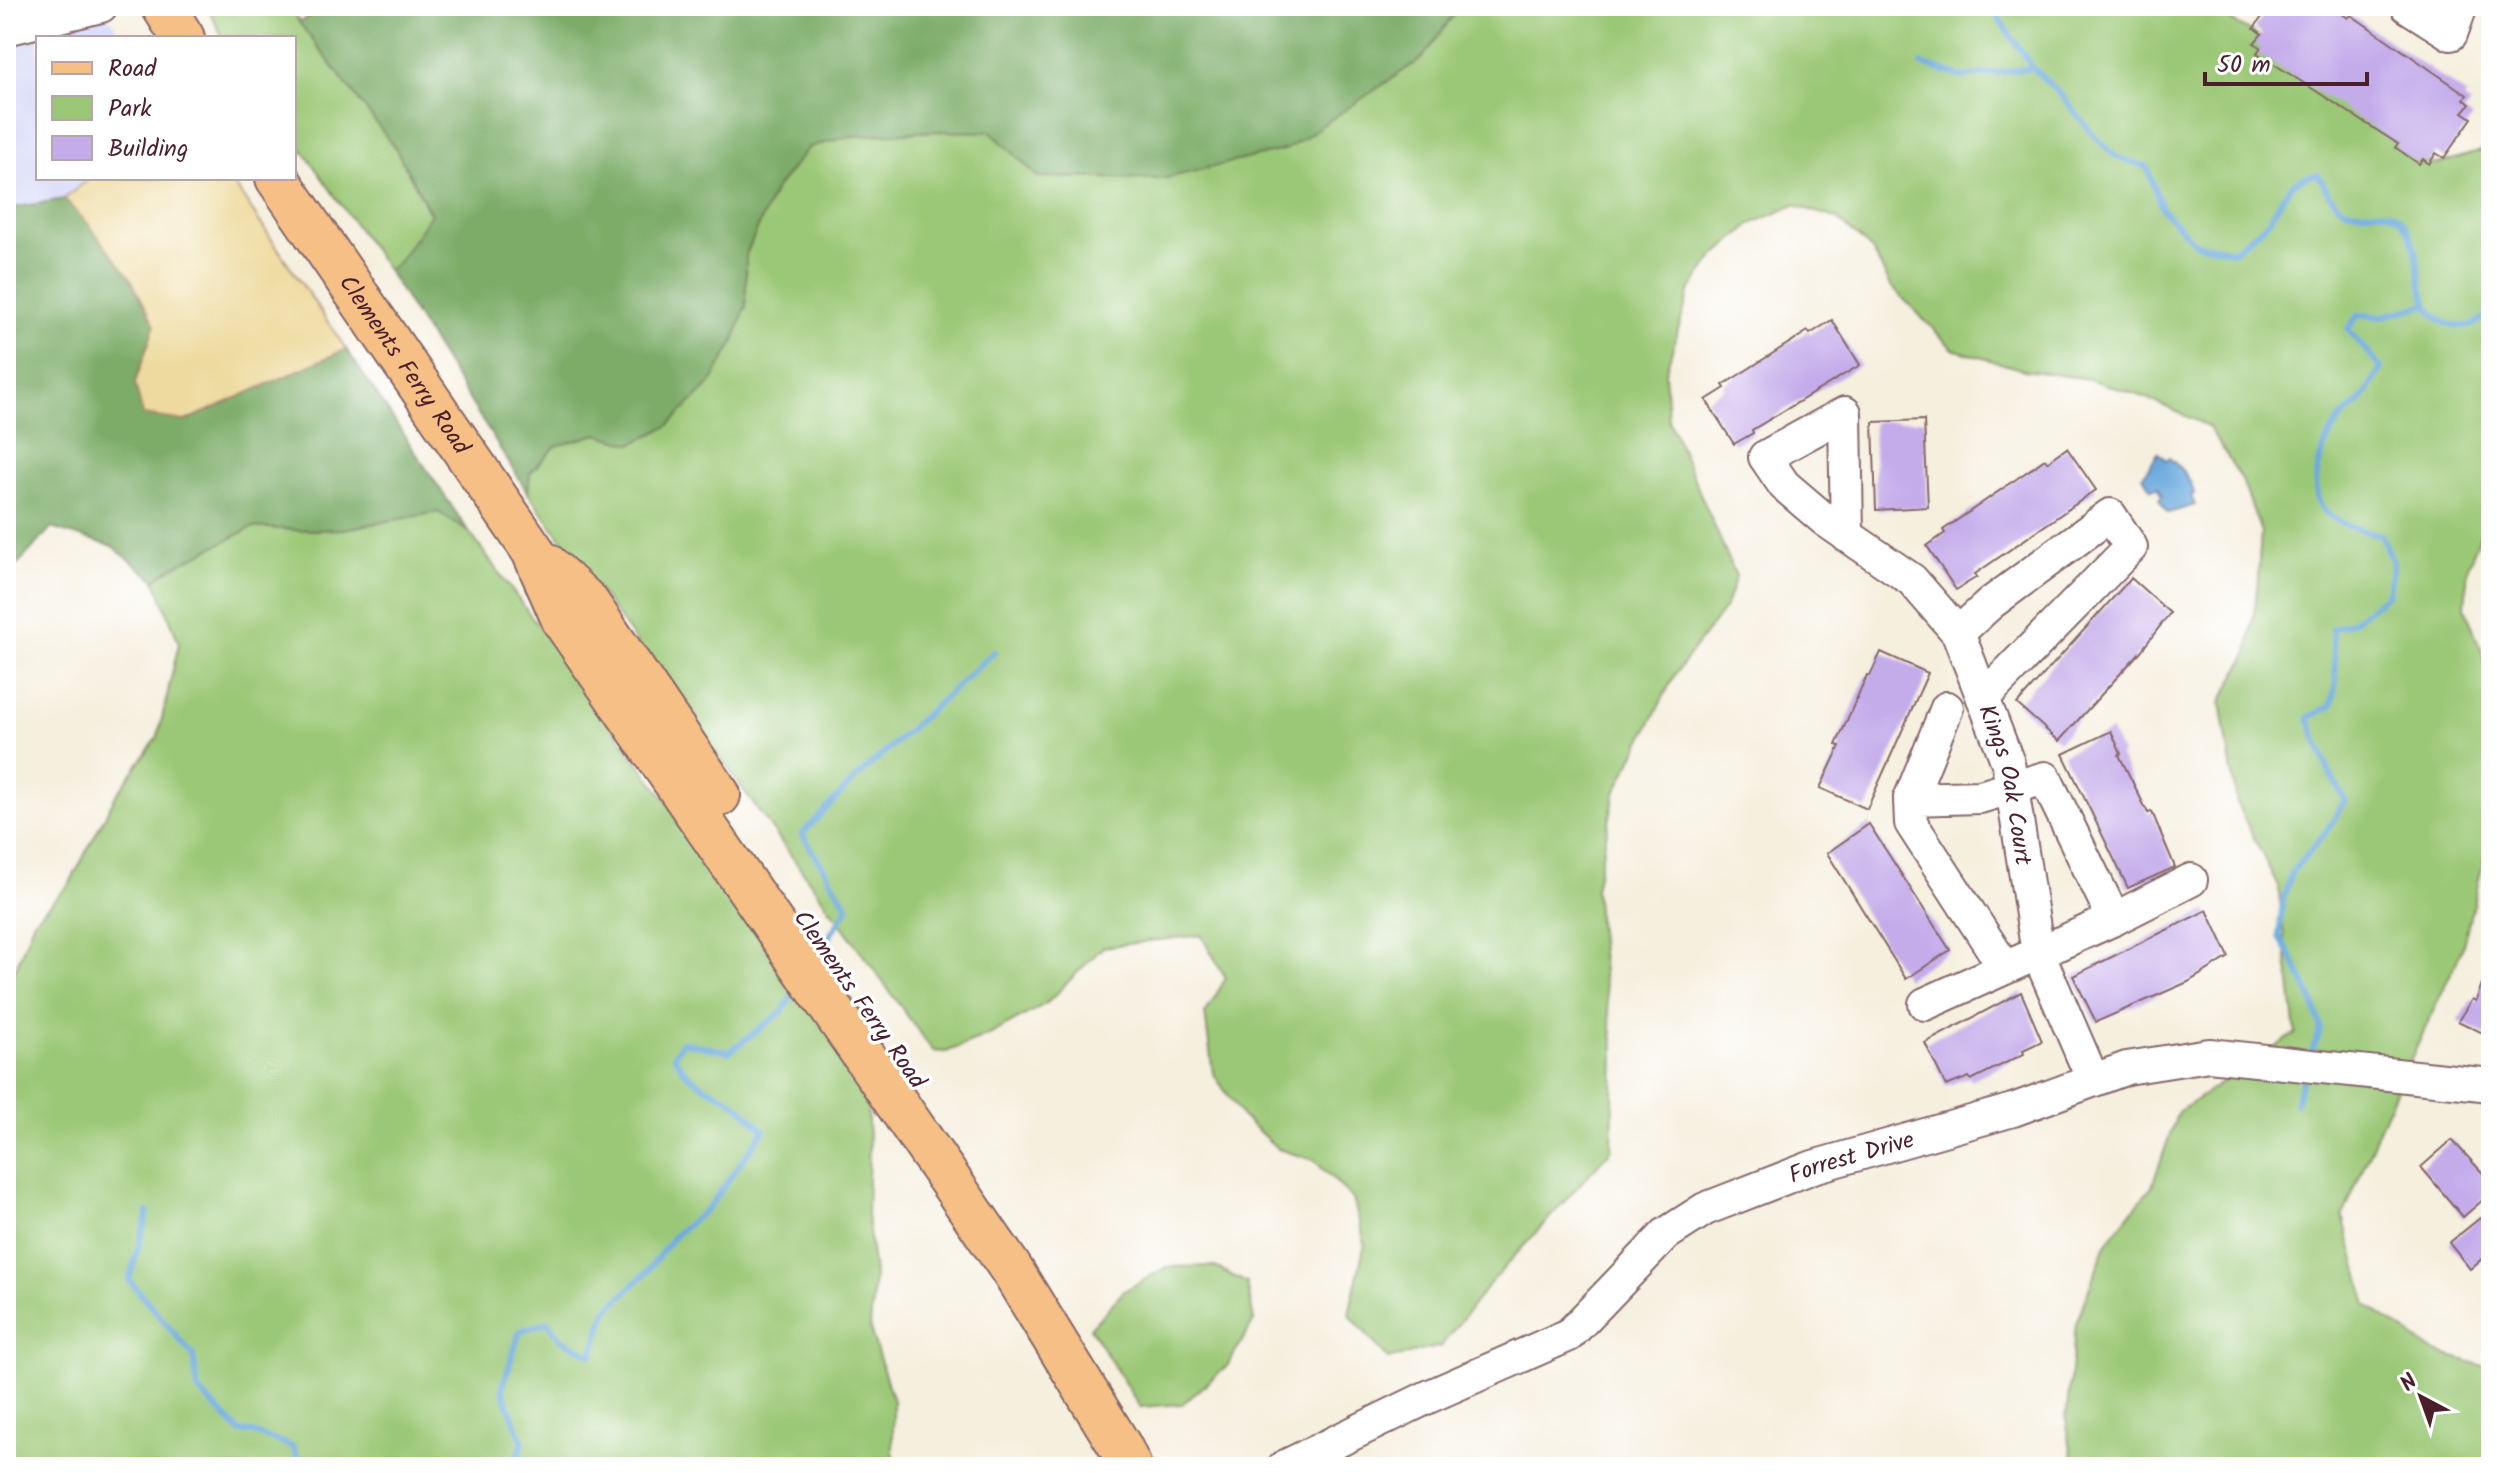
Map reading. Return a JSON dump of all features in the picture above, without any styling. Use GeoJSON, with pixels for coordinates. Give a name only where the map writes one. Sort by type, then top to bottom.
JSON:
{"type":"FeatureCollection","features":[{"type":"Feature","properties":{"kind":"main road"},"geometry":{"type":"LineString","coordinates":[[163,6],[182,36]]}},
{"type":"Feature","properties":{"kind":"main road","name":"Clements Ferry Road"},"geometry":{"type":"LineString","coordinates":[[278,180],[533,551],[587,602],[794,928],[843,999],[1130,1467]]}},
{"type":"Feature","properties":{"kind":"main road","name":"Clements Ferry Road"},"geometry":{"type":"LineString","coordinates":[[843,999],[966,1154],[1077,1323],[1139,1424],[1161,1467]]}},
{"type":"Feature","properties":{"kind":"street"},"geometry":{"type":"LineString","coordinates":[[6,29],[101,6]]}},
{"type":"Feature","properties":{"kind":"street"},"geometry":{"type":"LineString","coordinates":[[2407,6],[2451,34],[2461,6]]}},
{"type":"Feature","properties":{"kind":"street"},"geometry":{"type":"LineString","coordinates":[[1958,633],[1991,603],[2110,515],[2131,547],[1983,698]]}},
{"type":"Feature","properties":{"kind":"street","name":"Kings Oak Court"},"geometry":{"type":"LineString","coordinates":[[1847,536],[1912,580],[1958,633],[2008,763],[2038,953],[2093,1080]]}},
{"type":"Feature","properties":{"kind":"street"},"geometry":{"type":"LineString","coordinates":[[2036,570],[2067,613]]}},
{"type":"Feature","properties":{"kind":"street"},"geometry":{"type":"LineString","coordinates":[[1947,708],[1910,799],[1911,823],[2005,968]]}},
{"type":"Feature","properties":{"kind":"street"},"geometry":{"type":"LineString","coordinates":[[1910,799],[1980,797],[2045,778],[2114,919]]}},
{"type":"Feature","properties":{"kind":"street"},"geometry":{"type":"LineString","coordinates":[[1925,1004],[2114,919],[2191,880]]}},
{"type":"Feature","properties":{"kind":"street","name":"Forrest Drive"},"geometry":{"type":"LineString","coordinates":[[1284,1467],[1428,1397],[1569,1335],[1666,1234],[1705,1209],[1813,1167],[2013,1110],[2127,1068],[2209,1055],[2491,1085]]}},
{"type":"Feature","properties":{"kind":"shaded area"},"geometry":{"type":"Polygon","coordinates":[[[6,6],[102,6],[122,36],[36,36],[36,180],[88,180],[64,199],[6,209],[6,6]]]}},
{"type":"Feature","properties":{"kind":"green space"},"geometry":{"type":"Polygon","coordinates":[[[207,6],[290,6],[396,149],[431,215],[399,261],[388,271],[296,141],[296,36],[222,36],[207,6]]]}},
{"type":"Feature","properties":{"kind":"green space"},"geometry":{"type":"Polygon","coordinates":[[[328,6],[1460,6],[1422,58],[1287,149],[1162,179],[1038,177],[991,132],[933,131],[852,136],[809,147],[775,189],[746,254],[746,306],[733,344],[710,384],[668,426],[632,444],[597,434],[556,446],[530,473],[528,493],[388,271],[399,261],[431,214],[396,149],[299,22],[328,6]]]}},
{"type":"Feature","properties":{"kind":"green space"},"geometry":{"type":"Polygon","coordinates":[[[1460,6],[2204,6],[2255,34],[2391,139],[2435,165],[2484,150],[2491,94],[2491,509],[2468,566],[2465,607],[2491,675],[2491,831],[2462,949],[2385,1115],[2343,1216],[2367,1305],[2433,1351],[2491,1368],[2491,1467],[2074,1467],[2066,1418],[2076,1323],[2106,1244],[2152,1186],[2178,1112],[2296,1033],[2278,886],[2237,804],[2221,702],[2248,652],[2257,593],[2261,532],[2242,480],[2208,426],[2144,397],[2089,379],[2024,370],[1953,349],[1891,286],[1872,250],[1838,219],[1795,205],[1751,224],[1714,257],[1690,290],[1665,373],[1668,419],[1736,576],[1726,606],[1675,674],[1615,793],[1595,889],[1614,1047],[1612,1149],[1491,1282],[1441,1346],[1388,1359],[1349,1314],[1365,1243],[1353,1199],[1314,1160],[1278,1149],[1242,1116],[1213,1073],[1205,1014],[1226,978],[1201,935],[1103,947],[1047,1003],[989,1035],[946,1052],[933,1051],[528,493],[530,473],[555,446],[597,434],[632,444],[746,306],[746,254],[775,189],[809,147],[852,136],[933,131],[991,132],[1038,177],[1162,179],[1215,165],[1356,102],[1422,58],[1460,6]]]}},
{"type":"Feature","properties":{"kind":"green space"},"geometry":{"type":"Polygon","coordinates":[[[64,199],[130,277],[155,325],[135,383],[185,421],[346,349],[469,532],[438,512],[343,529],[253,527],[173,567],[155,580],[112,546],[51,528],[6,577],[6,209],[64,199]]]}},
{"type":"Feature","properties":{"kind":"green space"},"geometry":{"type":"Polygon","coordinates":[[[438,512],[469,532],[854,1056],[866,1080],[869,1143],[867,1215],[874,1274],[870,1329],[893,1401],[893,1452],[897,1467],[6,1467],[6,994],[34,920],[69,885],[115,797],[158,736],[179,643],[155,580],[173,567],[253,527],[343,529],[438,512]]]}},
{"type":"Feature","properties":{"kind":"green space"},"geometry":{"type":"Polygon","coordinates":[[[1213,1266],[1247,1283],[1254,1321],[1227,1366],[1182,1404],[1140,1407],[1090,1328],[1124,1291],[1167,1267],[1213,1266]]]}},
{"type":"Feature","properties":{"kind":"sand"},"geometry":{"type":"Polygon","coordinates":[[[88,180],[231,180],[346,349],[185,421],[143,415],[135,383],[155,325],[130,277],[64,199],[88,180]]]}},
{"type":"Feature","properties":{"kind":"water"},"geometry":{"type":"Polygon","coordinates":[[[2158,453],[2166,460],[2169,458],[2185,474],[2193,489],[2194,494],[2191,495],[2195,505],[2168,513],[2159,500],[2162,496],[2157,487],[2151,489],[2143,476],[2158,453]]]}},
{"type":"Feature","properties":{"kind":"building"},"geometry":{"type":"Polygon","coordinates":[[[2270,6],[2331,6],[2348,18],[2351,15],[2467,95],[2464,99],[2470,104],[2463,112],[2472,118],[2444,158],[2436,153],[2429,164],[2423,159],[2419,164],[2395,147],[2398,144],[2257,53],[2261,47],[2254,43],[2262,34],[2254,28],[2270,6]]]}},
{"type":"Feature","properties":{"kind":"building"},"geometry":{"type":"Polygon","coordinates":[[[1832,320],[1860,365],[1734,444],[1706,400],[1725,388],[1723,385],[1808,331],[1810,334],[1832,320]]]}},
{"type":"Feature","properties":{"kind":"building"},"geometry":{"type":"Polygon","coordinates":[[[1924,420],[1928,507],[1876,510],[1873,422],[1924,420]]]}},
{"type":"Feature","properties":{"kind":"building"},"geometry":{"type":"Polygon","coordinates":[[[2067,448],[2096,490],[1956,590],[1927,546],[1945,533],[1943,530],[2045,459],[2047,462],[2067,448]]]}},
{"type":"Feature","properties":{"kind":"building"},"geometry":{"type":"Polygon","coordinates":[[[2131,578],[2170,613],[2141,651],[2059,741],[2017,704],[2131,578]]]}},
{"type":"Feature","properties":{"kind":"building"},"geometry":{"type":"Polygon","coordinates":[[[1881,652],[1928,673],[1867,809],[1820,788],[1867,675],[1870,676],[1881,652]]]}},
{"type":"Feature","properties":{"kind":"building"},"geometry":{"type":"Polygon","coordinates":[[[2111,731],[2119,755],[2148,813],[2152,812],[2175,867],[2128,888],[2063,754],[2111,731]]]}},
{"type":"Feature","properties":{"kind":"building"},"geometry":{"type":"Polygon","coordinates":[[[1869,824],[1950,950],[1906,979],[1827,853],[1869,824]]]}},
{"type":"Feature","properties":{"kind":"building"},"geometry":{"type":"Polygon","coordinates":[[[2207,910],[2229,957],[2188,982],[2096,1022],[2073,976],[2207,910]]]}},
{"type":"Feature","properties":{"kind":"building"},"geometry":{"type":"Polygon","coordinates":[[[2488,966],[2491,966],[2491,1037],[2458,1021],[2472,999],[2476,1001],[2488,966]]]}},
{"type":"Feature","properties":{"kind":"building"},"geometry":{"type":"Polygon","coordinates":[[[2021,992],[2042,1041],[2023,1050],[2024,1054],[1971,1080],[1969,1077],[1946,1086],[1925,1043],[2021,992]]]}},
{"type":"Feature","properties":{"kind":"building"},"geometry":{"type":"Polygon","coordinates":[[[2452,1140],[2491,1182],[2491,1193],[2463,1217],[2421,1167],[2452,1140]]]}},
{"type":"Feature","properties":{"kind":"building"},"geometry":{"type":"Polygon","coordinates":[[[2480,1218],[2491,1231],[2491,1251],[2470,1269],[2449,1243],[2480,1218]]]}},
{"type":"Feature","properties":{"kind":"waterway"},"geometry":{"type":"LineString","coordinates":[[1997,16],[2033,68],[2063,97],[2095,137],[2117,157],[2147,167],[2162,209],[2195,243],[2233,251],[2264,225],[2293,184],[2308,176],[2318,175],[2340,206],[2348,210],[2388,212],[2403,223],[2414,248],[2423,293],[2435,316],[2449,324],[2471,326],[2491,313]]}},
{"type":"Feature","properties":{"kind":"waterway"},"geometry":{"type":"LineString","coordinates":[[1922,64],[1962,77],[2033,68]]}},
{"type":"Feature","properties":{"kind":"waterway"},"geometry":{"type":"LineString","coordinates":[[2310,1057],[2320,1026],[2309,993],[2279,936],[2283,900],[2291,873],[2326,832],[2345,800],[2329,772],[2308,718],[2331,706],[2336,681],[2332,629],[2354,621],[2388,594],[2393,561],[2381,535],[2341,522],[2321,507],[2317,496],[2318,471],[2325,445],[2336,425],[2365,395],[2381,368],[2348,329],[2358,315],[2383,316],[2426,305]]}},
{"type":"Feature","properties":{"kind":"waterway"},"geometry":{"type":"LineString","coordinates":[[815,959],[848,907],[802,834],[852,782],[994,652]]}},
{"type":"Feature","properties":{"kind":"waterway"},"geometry":{"type":"LineString","coordinates":[[513,1467],[523,1443],[502,1389],[520,1331],[548,1322],[561,1339],[592,1355],[606,1311],[646,1273],[674,1236],[709,1207],[764,1130],[735,1103],[687,1074],[674,1056],[682,1042],[729,1052],[782,1012],[798,986]]}},
{"type":"Feature","properties":{"kind":"waterway"},"geometry":{"type":"LineString","coordinates":[[2295,1104],[2304,1075]]}},
{"type":"Feature","properties":{"kind":"waterway"},"geometry":{"type":"LineString","coordinates":[[148,1212],[129,1280],[193,1355],[198,1390],[240,1432],[253,1433],[292,1446],[303,1467]]}}]}
